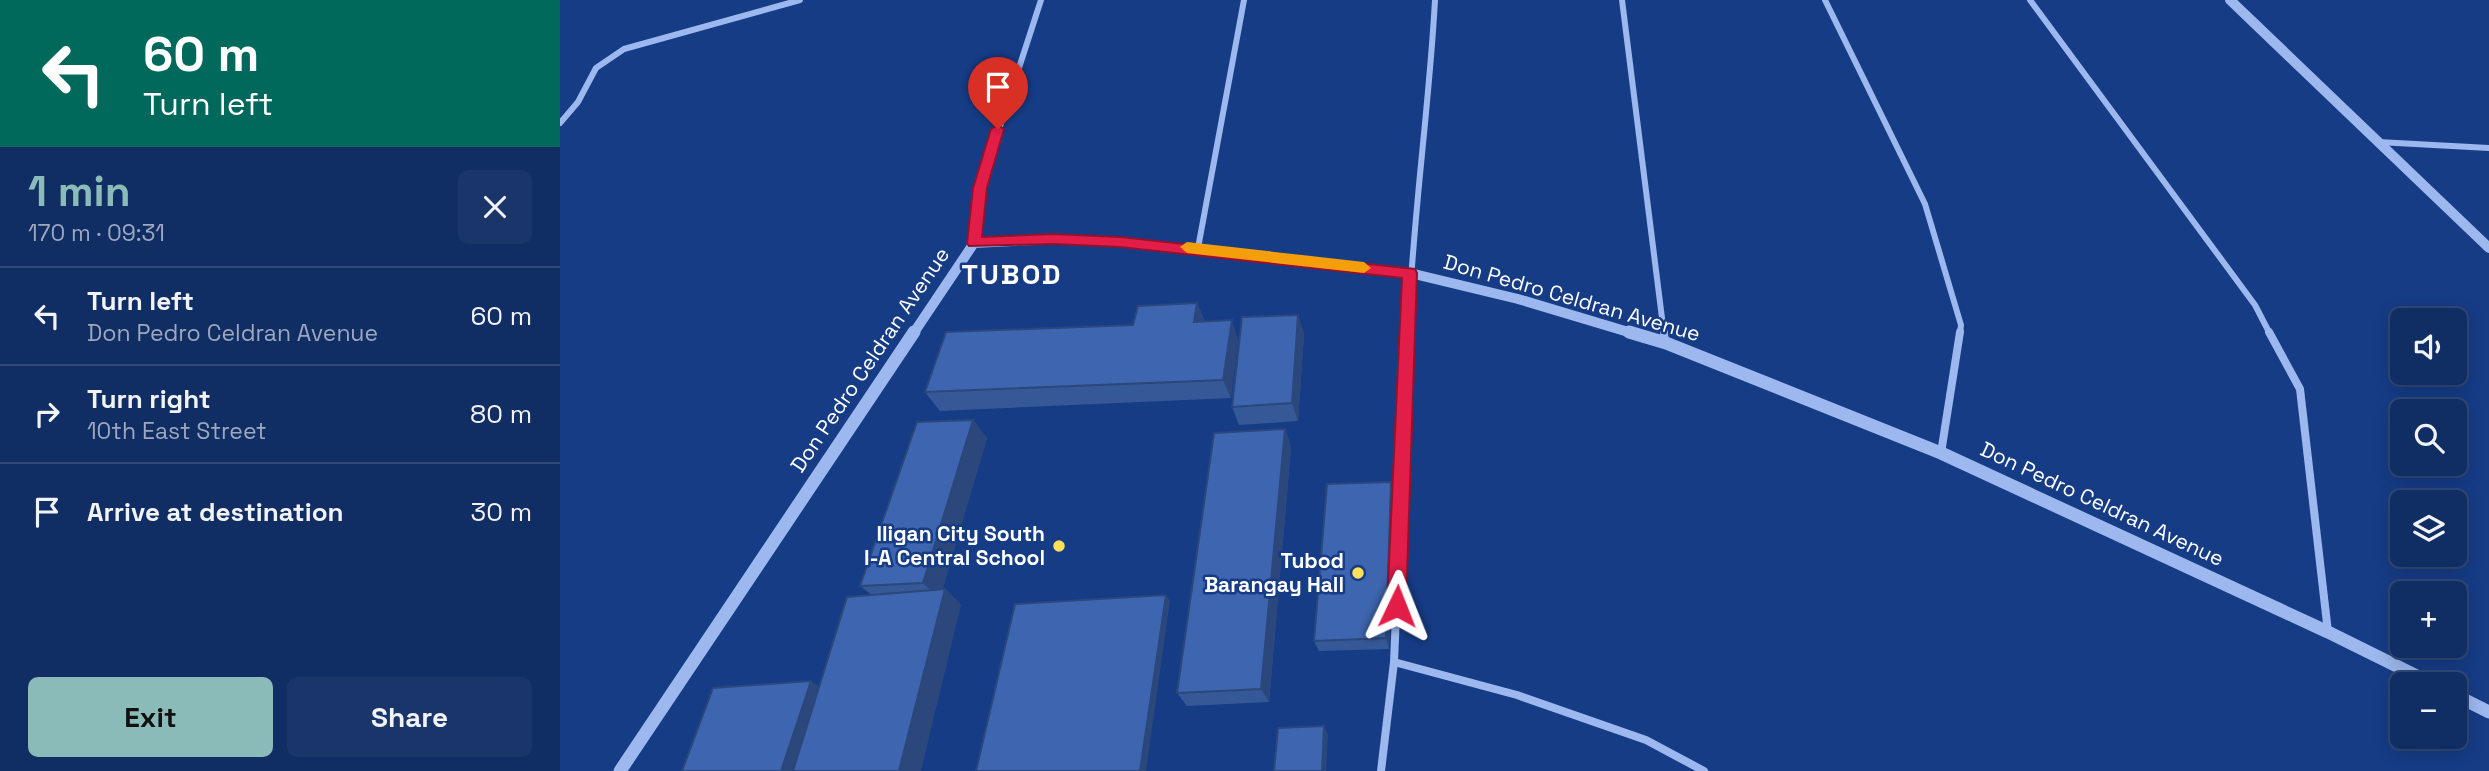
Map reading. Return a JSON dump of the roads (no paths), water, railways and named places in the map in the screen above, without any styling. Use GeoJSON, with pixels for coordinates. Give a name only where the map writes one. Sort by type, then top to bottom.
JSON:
{"type":"FeatureCollection","features":[{"type":"Feature","properties":{"kind":"street"},"geometry":{"type":"LineString","coordinates":[[560,123],[579,102],[596,68],[624,49],[800,0]]}},
{"type":"Feature","properties":{"kind":"street"},"geometry":{"type":"LineString","coordinates":[[974,243],[980,188],[1041,0]]}},
{"type":"Feature","properties":{"kind":"street"},"geometry":{"type":"LineString","coordinates":[[1198,248],[1244,0]]}},
{"type":"Feature","properties":{"kind":"street"},"geometry":{"type":"LineString","coordinates":[[1381,771],[1394,662],[1410,273],[1431,69],[1435,0]]}},
{"type":"Feature","properties":{"kind":"street"},"geometry":{"type":"LineString","coordinates":[[1622,0],[1666,343]]}},
{"type":"Feature","properties":{"kind":"street"},"geometry":{"type":"LineString","coordinates":[[1825,0],[1925,204],[1961,325],[1941,453]]}},
{"type":"Feature","properties":{"kind":"street"},"geometry":{"type":"LineString","coordinates":[[2030,0],[2255,305],[2300,389],[2328,632]]}},
{"type":"Feature","properties":{"kind":"street"},"geometry":{"type":"LineString","coordinates":[[2230,0],[2489,248]]}},
{"type":"Feature","properties":{"kind":"street"},"geometry":{"type":"LineString","coordinates":[[2377,142],[2489,148]]}},
{"type":"Feature","properties":{"kind":"street","name":"Don Pedro Celdran Avenue"},"geometry":{"type":"LineString","coordinates":[[620,771],[974,243],[1053,239],[1198,248],[1410,273],[1518,299],[1666,343],[1941,453],[2409,672]]}},
{"type":"Feature","properties":{"kind":"street"},"geometry":{"type":"LineString","coordinates":[[1394,662],[1530,699],[1646,740],[1704,771]]}},
{"type":"Feature","properties":{"kind":"street"},"geometry":{"type":"LineString","coordinates":[[2467,701],[2489,712]]}},
{"type":"Feature","properties":{"kind":"place","name":"Iligan City South I-A Central School"},"geometry":{"type":"Point","coordinates":[1059,546]}},
{"type":"Feature","properties":{"kind":"place","name":"Tubod Barangay Hall"},"geometry":{"type":"Point","coordinates":[1358,573]}},
{"type":"Feature","properties":{"kind":"district","name":"TUBOD"},"geometry":{"type":"Point","coordinates":[1012,274]}}]}
